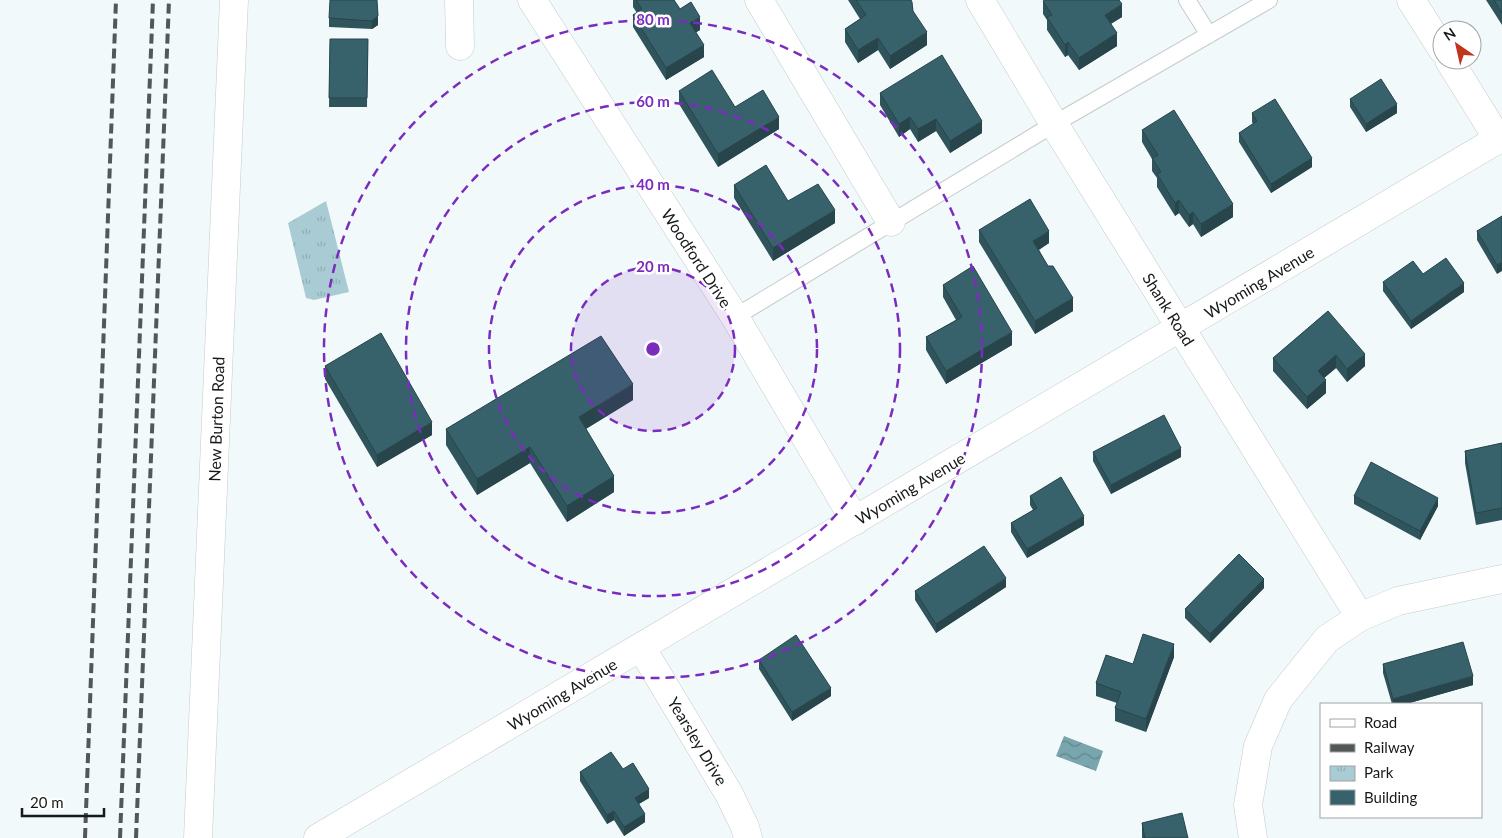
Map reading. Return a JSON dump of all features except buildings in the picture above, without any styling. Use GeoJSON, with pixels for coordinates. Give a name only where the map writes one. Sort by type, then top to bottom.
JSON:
{"type":"FeatureCollection","features":[{"type":"Feature","properties":{"kind":"street","name":"New Burton Road"},"geometry":{"type":"LineString","coordinates":[[198,838],[234,0]]}},
{"type":"Feature","properties":{"kind":"street"},"geometry":{"type":"LineString","coordinates":[[459,0],[460,46]]}},
{"type":"Feature","properties":{"kind":"street","name":"Woodford Drive"},"geometry":{"type":"LineString","coordinates":[[532,0],[735,317],[855,521]]}},
{"type":"Feature","properties":{"kind":"street"},"geometry":{"type":"LineString","coordinates":[[759,0],[892,222]]}},
{"type":"Feature","properties":{"kind":"street","name":"Shank Road"},"geometry":{"type":"LineString","coordinates":[[980,0],[1054,124],[1360,617]]}},
{"type":"Feature","properties":{"kind":"street"},"geometry":{"type":"LineString","coordinates":[[1411,0],[1432,33]]}},
{"type":"Feature","properties":{"kind":"street"},"geometry":{"type":"LineString","coordinates":[[1456,70],[1500,138]]}},
{"type":"Feature","properties":{"kind":"street","name":"Wyoming Avenue"},"geometry":{"type":"LineString","coordinates":[[318,838],[1500,138]]}},
{"type":"Feature","properties":{"kind":"street"},"geometry":{"type":"LineString","coordinates":[[1253,838],[1248,804],[1258,746],[1278,700],[1327,639],[1360,617],[1398,601],[1502,579]]}},
{"type":"Feature","properties":{"kind":"street","name":"Yearsley Drive"},"geometry":{"type":"LineString","coordinates":[[641,646],[729,794],[745,827],[748,838]]}},
{"type":"Feature","properties":{"kind":"lane"},"geometry":{"type":"LineString","coordinates":[[1187,0],[1209,35]]}},
{"type":"Feature","properties":{"kind":"lane"},"geometry":{"type":"LineString","coordinates":[[735,317],[1054,124],[1268,0]]}},
{"type":"Feature","properties":{"kind":"green space"},"geometry":{"type":"Polygon","coordinates":[[[326,201],[349,292],[314,300],[306,298],[288,223],[326,201]]]}},
{"type":"Feature","properties":{"kind":"water"},"geometry":{"type":"Polygon","coordinates":[[[1064,736],[1103,751],[1096,771],[1056,756],[1064,736]]]}},
{"type":"Feature","properties":{"kind":"railway"},"geometry":{"type":"LineString","coordinates":[[85,838],[116,0]]}},
{"type":"Feature","properties":{"kind":"railway"},"geometry":{"type":"LineString","coordinates":[[120,838],[153,0]]}},
{"type":"Feature","properties":{"kind":"railway"},"geometry":{"type":"LineString","coordinates":[[136,838],[169,0]]}}]}
